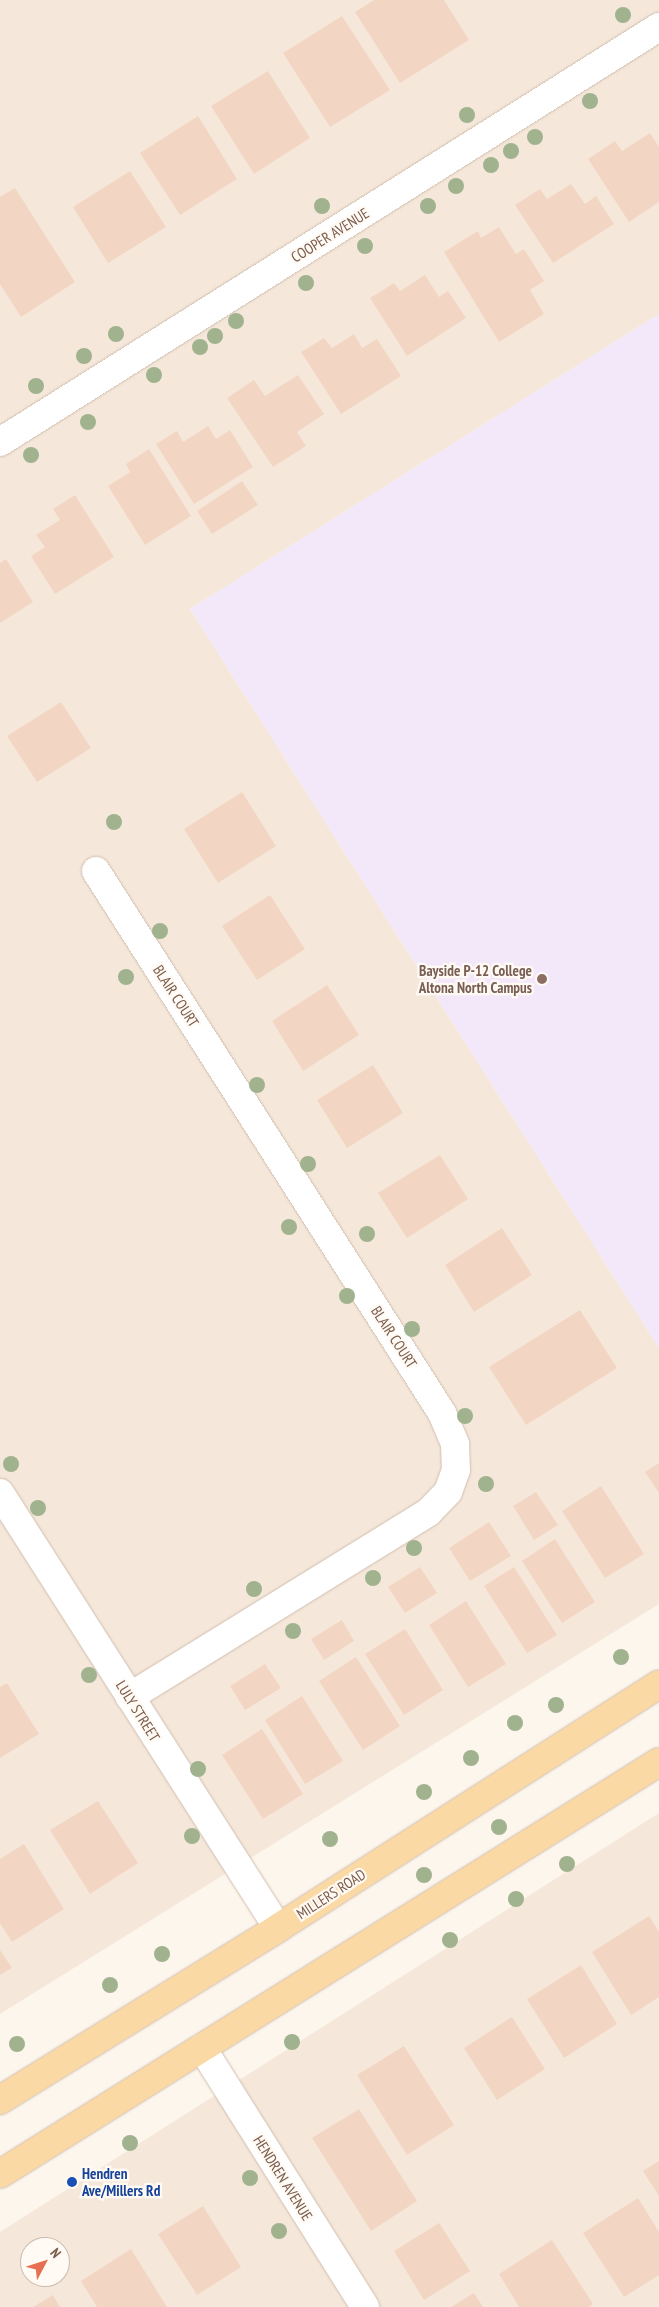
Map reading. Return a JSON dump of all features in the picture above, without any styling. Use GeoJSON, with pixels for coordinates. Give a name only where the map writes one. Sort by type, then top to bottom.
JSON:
{"type":"FeatureCollection","features":[{"type":"Feature","properties":{"kind":"main road","name":"MILLERS ROAD"},"geometry":{"type":"LineString","coordinates":[[0,2100],[278,1928],[659,1684]]}},
{"type":"Feature","properties":{"kind":"main road"},"geometry":{"type":"LineString","coordinates":[[0,2174],[659,1762]]}},
{"type":"Feature","properties":{"kind":"street","name":"COOPER AVENUE"},"geometry":{"type":"LineString","coordinates":[[0,442],[659,27]]}},
{"type":"Feature","properties":{"kind":"street","name":"BLAIR COURT"},"geometry":{"type":"LineString","coordinates":[[96,871],[442,1412],[455,1444],[456,1470],[448,1492],[428,1512],[130,1697]]}},
{"type":"Feature","properties":{"kind":"street","name":"LULY STREET"},"geometry":{"type":"LineString","coordinates":[[0,1493],[278,1928]]}},
{"type":"Feature","properties":{"kind":"street","name":"HENDREN AVENUE"},"geometry":{"type":"LineString","coordinates":[[202,2048],[365,2307]]}},
{"type":"Feature","properties":{"kind":"shaded area"},"geometry":{"type":"Polygon","coordinates":[[[0,0],[659,0],[659,314],[190,609],[659,1348],[659,1604],[0,2014],[0,0]]]}},
{"type":"Feature","properties":{"kind":"shaded area","name":"Bayside P-12 College Altona North Campus"},"geometry":{"type":"Polygon","coordinates":[[[659,314],[659,1348],[190,609],[659,314]]]}},
{"type":"Feature","properties":{"kind":"shaded area"},"geometry":{"type":"Polygon","coordinates":[[[659,1813],[659,2307],[0,2307],[0,2232],[659,1813]]]}},
{"type":"Feature","properties":{"kind":"building"},"geometry":{"type":"Polygon","coordinates":[[[374,0],[444,0],[469,40],[400,83],[355,12],[374,0]]]}},
{"type":"Feature","properties":{"kind":"building"},"geometry":{"type":"Polygon","coordinates":[[[342,16],[390,90],[330,127],[283,53],[342,16]]]}},
{"type":"Feature","properties":{"kind":"building"},"geometry":{"type":"Polygon","coordinates":[[[268,71],[310,138],[254,174],[211,106],[268,71]]]}},
{"type":"Feature","properties":{"kind":"building"},"geometry":{"type":"Polygon","coordinates":[[[198,116],[237,179],[180,215],[140,153],[198,116]]]}},
{"type":"Feature","properties":{"kind":"building"},"geometry":{"type":"Polygon","coordinates":[[[650,133],[659,147],[659,202],[629,222],[588,159],[615,141],[622,151],[650,133]]]}},
{"type":"Feature","properties":{"kind":"building"},"geometry":{"type":"Polygon","coordinates":[[[130,171],[166,227],[108,263],[73,207],[130,171]]]}},
{"type":"Feature","properties":{"kind":"building"},"geometry":{"type":"Polygon","coordinates":[[[571,184],[585,204],[596,196],[614,224],[553,263],[515,205],[540,189],[547,199],[571,184]]]}},
{"type":"Feature","properties":{"kind":"building"},"geometry":{"type":"Polygon","coordinates":[[[15,188],[75,282],[21,317],[0,284],[0,197],[15,188]]]}},
{"type":"Feature","properties":{"kind":"building"},"geometry":{"type":"Polygon","coordinates":[[[499,227],[516,254],[524,249],[544,281],[530,290],[544,314],[499,342],[444,252],[478,231],[481,238],[499,227]]]}},
{"type":"Feature","properties":{"kind":"building"},"geometry":{"type":"Polygon","coordinates":[[[425,275],[439,297],[448,291],[466,318],[407,356],[370,298],[394,283],[400,291],[425,275]]]}},
{"type":"Feature","properties":{"kind":"building"},"geometry":{"type":"Polygon","coordinates":[[[354,334],[362,348],[377,339],[401,376],[341,414],[301,352],[324,338],[332,348],[354,334]]]}},
{"type":"Feature","properties":{"kind":"building"},"geometry":{"type":"Polygon","coordinates":[[[298,375],[324,414],[297,432],[306,446],[273,467],[227,398],[254,380],[265,396],[298,375]]]}},
{"type":"Feature","properties":{"kind":"building"},"geometry":{"type":"Polygon","coordinates":[[[208,426],[216,439],[230,430],[253,467],[194,504],[156,444],[177,431],[183,442],[208,426]]]}},
{"type":"Feature","properties":{"kind":"building"},"geometry":{"type":"Polygon","coordinates":[[[149,449],[191,516],[145,545],[108,486],[130,472],[126,464],[149,449]]]}},
{"type":"Feature","properties":{"kind":"building"},"geometry":{"type":"Polygon","coordinates":[[[242,481],[258,505],[212,534],[197,511],[242,481]]]}},
{"type":"Feature","properties":{"kind":"building"},"geometry":{"type":"Polygon","coordinates":[[[75,495],[114,557],[55,594],[31,556],[45,547],[36,535],[60,520],[53,509],[75,495]]]}},
{"type":"Feature","properties":{"kind":"building"},"geometry":{"type":"Polygon","coordinates":[[[6,559],[33,602],[0,623],[0,563],[6,559]]]}},
{"type":"Feature","properties":{"kind":"building"},"geometry":{"type":"Polygon","coordinates":[[[61,702],[91,748],[37,782],[7,736],[61,702]]]}},
{"type":"Feature","properties":{"kind":"building"},"geometry":{"type":"Polygon","coordinates":[[[242,792],[276,846],[218,883],[184,829],[242,792]]]}},
{"type":"Feature","properties":{"kind":"building"},"geometry":{"type":"Polygon","coordinates":[[[270,895],[305,949],[257,980],[222,926],[270,895]]]}},
{"type":"Feature","properties":{"kind":"building"},"geometry":{"type":"Polygon","coordinates":[[[327,985],[359,1035],[303,1071],[272,1021],[327,985]]]}},
{"type":"Feature","properties":{"kind":"building"},"geometry":{"type":"Polygon","coordinates":[[[373,1065],[403,1113],[347,1148],[317,1100],[373,1065]]]}},
{"type":"Feature","properties":{"kind":"building"},"geometry":{"type":"Polygon","coordinates":[[[440,1155],[468,1199],[407,1238],[378,1193],[440,1155]]]}},
{"type":"Feature","properties":{"kind":"building"},"geometry":{"type":"Polygon","coordinates":[[[502,1228],[532,1275],[474,1312],[445,1265],[502,1228]]]}},
{"type":"Feature","properties":{"kind":"building"},"geometry":{"type":"Polygon","coordinates":[[[580,1310],[617,1368],[526,1425],[489,1367],[580,1310]]]}},
{"type":"Feature","properties":{"kind":"building"},"geometry":{"type":"Polygon","coordinates":[[[659,1463],[659,1493],[645,1472],[659,1463]]]}},
{"type":"Feature","properties":{"kind":"building"},"geometry":{"type":"Polygon","coordinates":[[[601,1486],[644,1554],[605,1578],[562,1511],[601,1486]]]}},
{"type":"Feature","properties":{"kind":"building"},"geometry":{"type":"Polygon","coordinates":[[[536,1492],[558,1525],[534,1540],[513,1506],[536,1492]]]}},
{"type":"Feature","properties":{"kind":"building"},"geometry":{"type":"Polygon","coordinates":[[[489,1522],[511,1556],[470,1581],[449,1548],[489,1522]]]}},
{"type":"Feature","properties":{"kind":"building"},"geometry":{"type":"Polygon","coordinates":[[[555,1539],[595,1602],[562,1623],[522,1561],[555,1539]]]}},
{"type":"Feature","properties":{"kind":"building"},"geometry":{"type":"Polygon","coordinates":[[[420,1567],[437,1593],[405,1613],[388,1587],[420,1567]]]}},
{"type":"Feature","properties":{"kind":"building"},"geometry":{"type":"Polygon","coordinates":[[[514,1567],[557,1635],[527,1653],[484,1586],[514,1567]]]}},
{"type":"Feature","properties":{"kind":"building"},"geometry":{"type":"Polygon","coordinates":[[[466,1601],[506,1664],[468,1687],[429,1625],[466,1601]]]}},
{"type":"Feature","properties":{"kind":"building"},"geometry":{"type":"Polygon","coordinates":[[[342,1620],[354,1641],[324,1660],[311,1639],[342,1620]]]}},
{"type":"Feature","properties":{"kind":"building"},"geometry":{"type":"Polygon","coordinates":[[[405,1629],[443,1690],[404,1715],[365,1654],[405,1629]]]}},
{"type":"Feature","properties":{"kind":"building"},"geometry":{"type":"Polygon","coordinates":[[[356,1657],[400,1726],[363,1750],[319,1681],[356,1657]]]}},
{"type":"Feature","properties":{"kind":"building"},"geometry":{"type":"Polygon","coordinates":[[[265,1664],[281,1688],[245,1710],[230,1686],[265,1664]]]}},
{"type":"Feature","properties":{"kind":"building"},"geometry":{"type":"Polygon","coordinates":[[[7,1683],[39,1734],[0,1758],[0,1687],[7,1683]]]}},
{"type":"Feature","properties":{"kind":"building"},"geometry":{"type":"Polygon","coordinates":[[[302,1696],[343,1761],[305,1784],[265,1720],[302,1696]]]}},
{"type":"Feature","properties":{"kind":"building"},"geometry":{"type":"Polygon","coordinates":[[[262,1729],[303,1794],[263,1819],[222,1755],[262,1729]]]}},
{"type":"Feature","properties":{"kind":"building"},"geometry":{"type":"Polygon","coordinates":[[[98,1801],[138,1863],[90,1894],[50,1830],[98,1801]]]}},
{"type":"Feature","properties":{"kind":"building"},"geometry":{"type":"Polygon","coordinates":[[[24,1844],[64,1909],[12,1942],[0,1923],[0,1859],[24,1844]]]}},
{"type":"Feature","properties":{"kind":"building"},"geometry":{"type":"Polygon","coordinates":[[[649,1916],[659,1932],[659,1997],[631,2015],[592,1952],[649,1916]]]}},
{"type":"Feature","properties":{"kind":"building"},"geometry":{"type":"Polygon","coordinates":[[[0,1950],[12,1968],[0,1975],[0,1950]]]}},
{"type":"Feature","properties":{"kind":"building"},"geometry":{"type":"Polygon","coordinates":[[[581,1965],[617,2024],[564,2058],[527,1999],[581,1965]]]}},
{"type":"Feature","properties":{"kind":"building"},"geometry":{"type":"Polygon","coordinates":[[[512,2017],[545,2069],[497,2100],[464,2048],[512,2017]]]}},
{"type":"Feature","properties":{"kind":"building"},"geometry":{"type":"Polygon","coordinates":[[[404,2046],[454,2125],[407,2155],[357,2075],[404,2046]]]}},
{"type":"Feature","properties":{"kind":"building"},"geometry":{"type":"Polygon","coordinates":[[[359,2109],[417,2201],[371,2231],[312,2138],[359,2109]]]}},
{"type":"Feature","properties":{"kind":"building"},"geometry":{"type":"Polygon","coordinates":[[[659,2161],[659,2196],[643,2171],[659,2161]]]}},
{"type":"Feature","properties":{"kind":"building"},"geometry":{"type":"Polygon","coordinates":[[[638,2198],[659,2232],[659,2275],[624,2297],[583,2233],[638,2198]]]}},
{"type":"Feature","properties":{"kind":"building"},"geometry":{"type":"Polygon","coordinates":[[[203,2206],[241,2267],[197,2295],[158,2234],[203,2206]]]}},
{"type":"Feature","properties":{"kind":"building"},"geometry":{"type":"Polygon","coordinates":[[[439,2223],[470,2271],[424,2300],[394,2251],[439,2223]]]}},
{"type":"Feature","properties":{"kind":"building"},"geometry":{"type":"Polygon","coordinates":[[[552,2240],[593,2304],[589,2307],[519,2307],[499,2274],[552,2240]]]}},
{"type":"Feature","properties":{"kind":"building"},"geometry":{"type":"Polygon","coordinates":[[[131,2249],[167,2307],[97,2307],[81,2281],[131,2249]]]}},
{"type":"Feature","properties":{"kind":"building"},"geometry":{"type":"Polygon","coordinates":[[[474,2293],[483,2307],[451,2307],[474,2293]]]}},
{"type":"Feature","properties":{"kind":"building"},"geometry":{"type":"Polygon","coordinates":[[[53,2295],[60,2307],[33,2307],[53,2295]]]}},
{"type":"Feature","properties":{"kind":"place","name":"Bayside P-12 College Altona North Campus"},"geometry":{"type":"Point","coordinates":[542,979]}},
{"type":"Feature","properties":{"kind":"place","name":"Hendren Ave/Millers Rd"},"geometry":{"type":"Point","coordinates":[72,2182]}}]}
